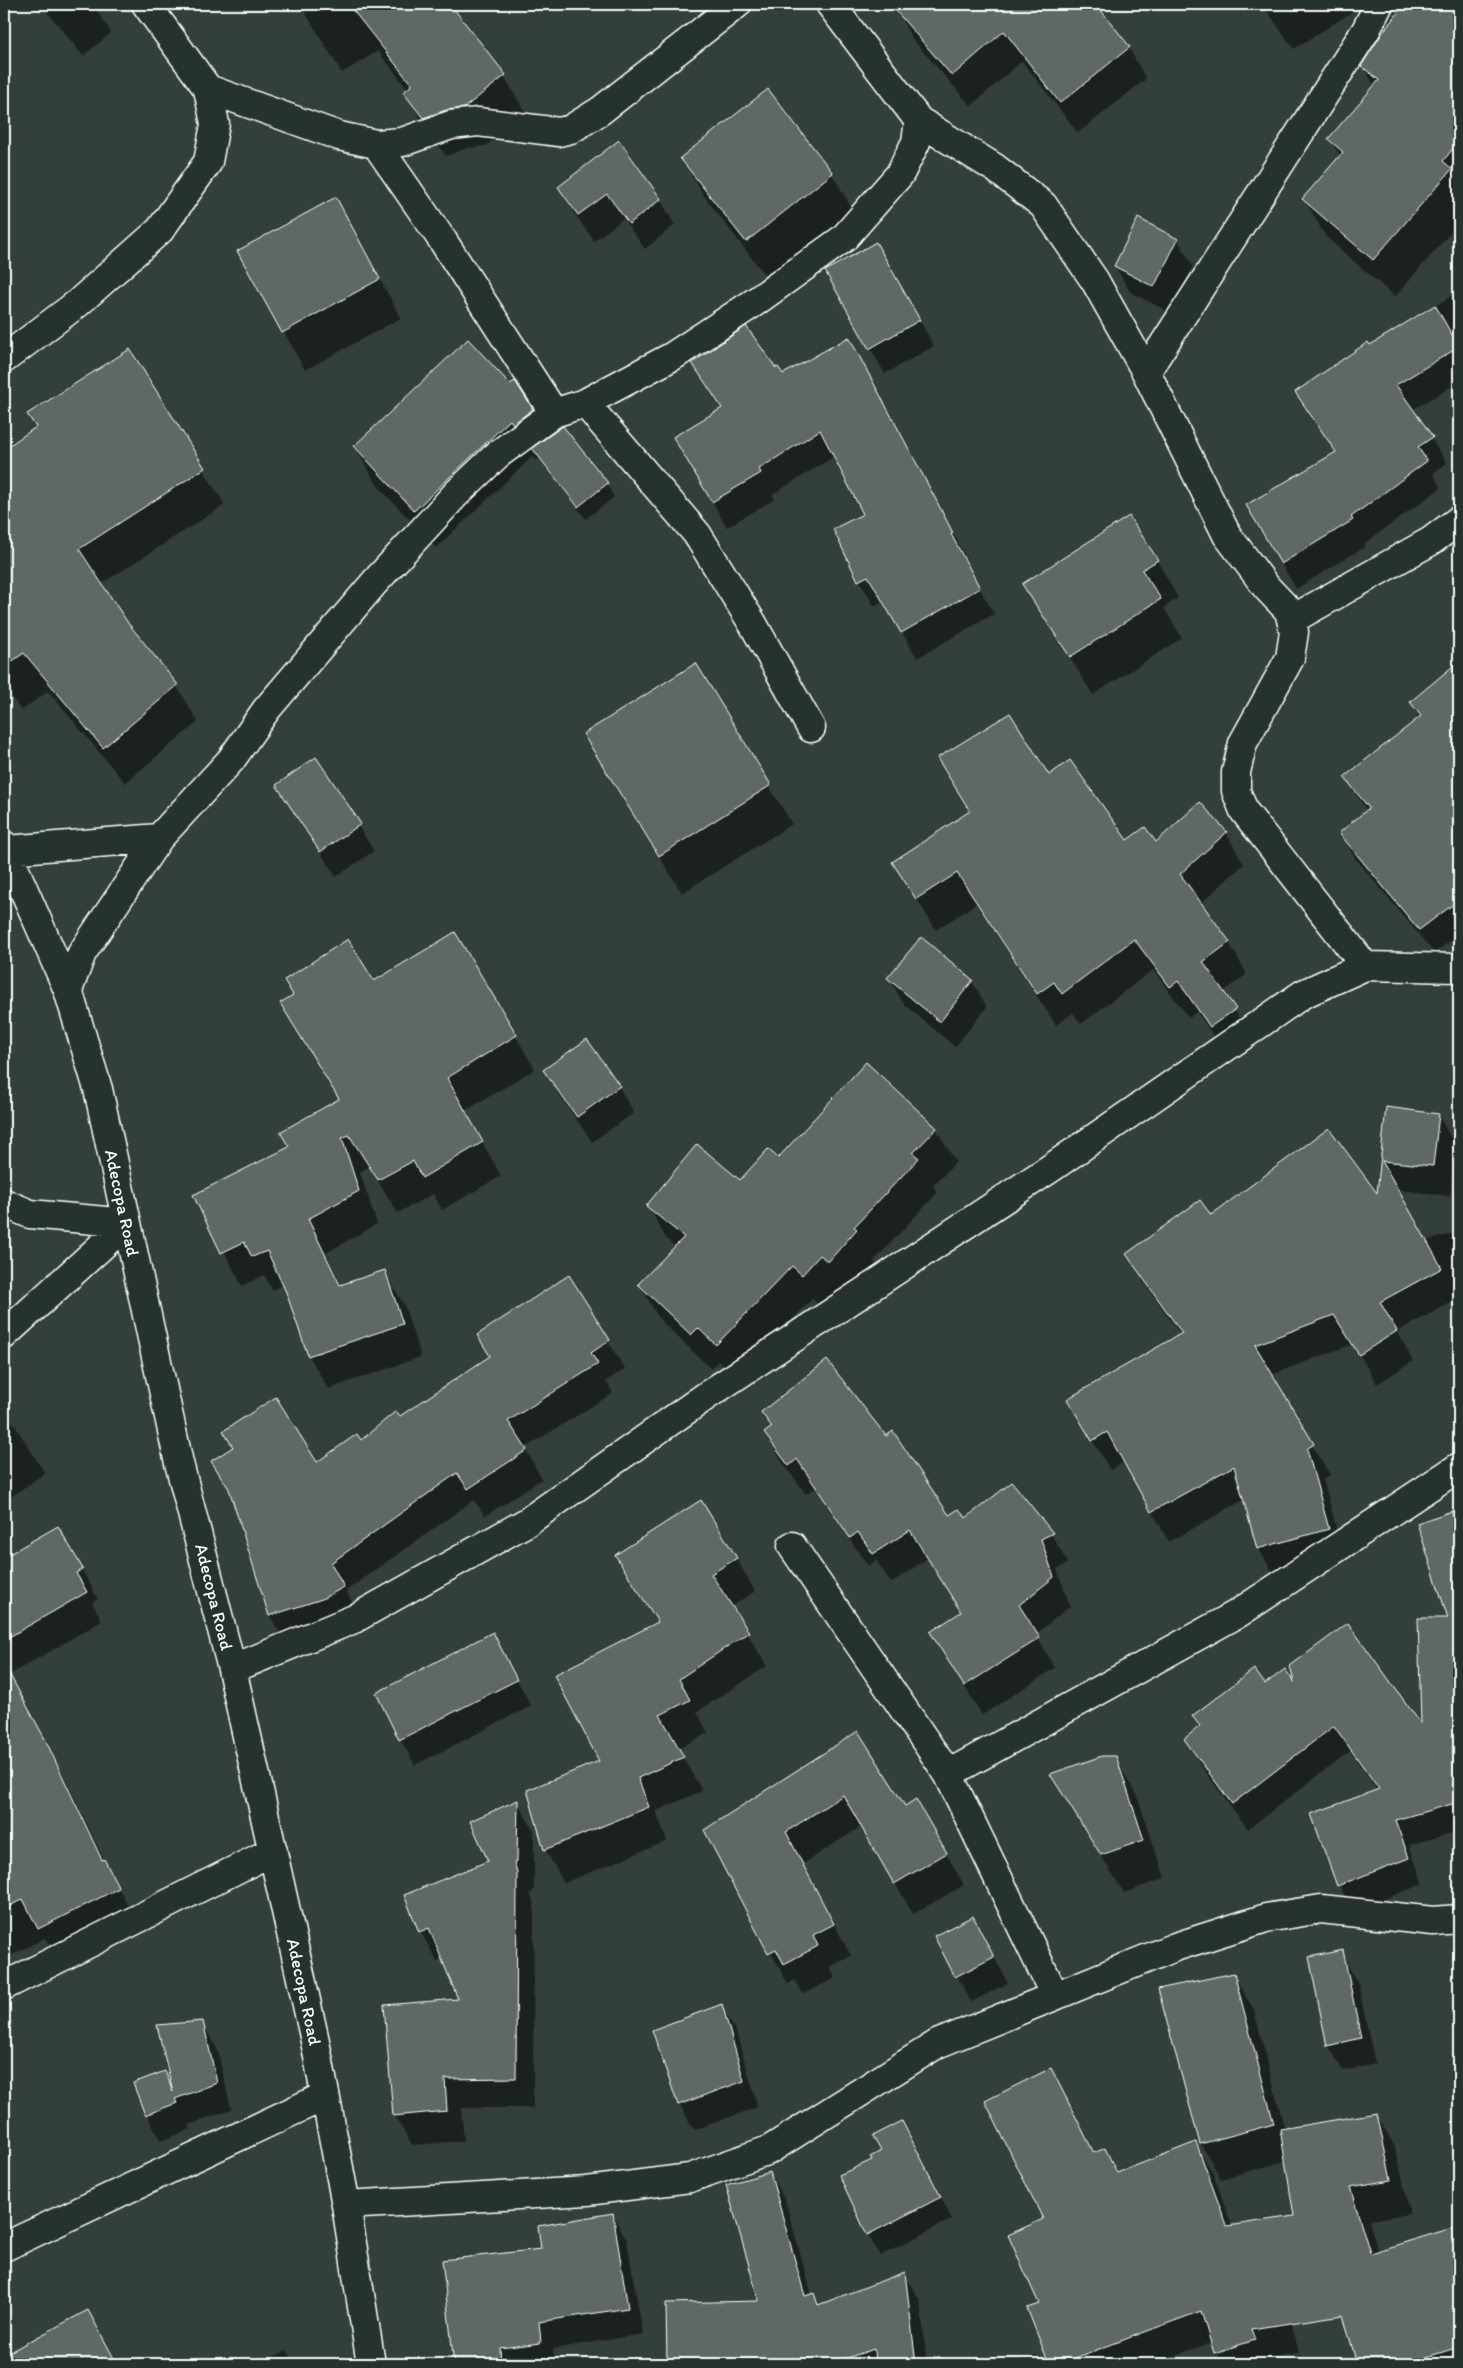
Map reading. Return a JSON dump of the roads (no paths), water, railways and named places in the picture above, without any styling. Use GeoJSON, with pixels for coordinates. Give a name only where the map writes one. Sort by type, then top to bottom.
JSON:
{"type":"FeatureCollection","features":[{"type":"Feature","properties":{"kind":"street"},"geometry":{"type":"LineString","coordinates":[[208,89],[339,136],[376,144],[402,142],[451,126],[478,122],[559,132],[571,129],[600,111],[736,4]]}},
{"type":"Feature","properties":{"kind":"street"},"geometry":{"type":"LineString","coordinates":[[830,4],[919,121],[995,168],[1043,205],[1095,281],[1146,372],[1227,535],[1267,588],[1289,611],[1294,632],[1290,658],[1243,743],[1236,772],[1236,791],[1244,811],[1365,966]]}},
{"type":"Feature","properties":{"kind":"street"},"geometry":{"type":"LineString","coordinates":[[1146,372],[1380,4]]}},
{"type":"Feature","properties":{"kind":"street"},"geometry":{"type":"LineString","coordinates":[[4,359],[78,304],[160,230],[208,162],[215,124],[208,89],[157,8]]}},
{"type":"Feature","properties":{"kind":"street"},"geometry":{"type":"LineString","coordinates":[[68,990],[82,954],[159,838],[231,760],[266,710],[375,582],[456,494],[497,455],[554,413],[585,403],[680,350],[758,300],[844,238],[900,174],[916,142],[919,121]]}},
{"type":"Feature","properties":{"kind":"street"},"geometry":{"type":"LineString","coordinates":[[376,144],[444,241],[554,413]]}},
{"type":"Feature","properties":{"kind":"street"},"geometry":{"type":"LineString","coordinates":[[585,403],[697,534],[753,624],[811,728]]}},
{"type":"Feature","properties":{"kind":"street"},"geometry":{"type":"LineString","coordinates":[[1291,620],[1431,542],[1459,520]]}},
{"type":"Feature","properties":{"kind":"street"},"geometry":{"type":"LineString","coordinates":[[5,848],[159,838]]}},
{"type":"Feature","properties":{"kind":"street","name":"Adecopa Road"},"geometry":{"type":"LineString","coordinates":[[5,848],[68,990],[98,1089],[179,1463],[232,1669],[326,2096],[346,2205],[371,2364]]}},
{"type":"Feature","properties":{"kind":"street"},"geometry":{"type":"LineString","coordinates":[[232,1669],[354,1619],[527,1522],[709,1394],[1051,1168],[1303,994],[1365,966],[1459,968]]}},
{"type":"Feature","properties":{"kind":"street"},"geometry":{"type":"LineString","coordinates":[[4,1203],[30,1214],[127,1223]]}},
{"type":"Feature","properties":{"kind":"street"},"geometry":{"type":"LineString","coordinates":[[4,1335],[127,1223]]}},
{"type":"Feature","properties":{"kind":"street"},"geometry":{"type":"LineString","coordinates":[[948,1774],[1238,1614],[1459,1467]]}},
{"type":"Feature","properties":{"kind":"street"},"geometry":{"type":"LineString","coordinates":[[792,1546],[948,1774],[1055,1996]]}},
{"type":"Feature","properties":{"kind":"street"},"geometry":{"type":"LineString","coordinates":[[4,1986],[273,1852]]}},
{"type":"Feature","properties":{"kind":"street"},"geometry":{"type":"LineString","coordinates":[[346,2205],[587,2191],[690,2178],[769,2150],[937,2044],[1175,1947],[1266,1918],[1321,1909],[1433,1921],[1459,1919]]}},
{"type":"Feature","properties":{"kind":"street"},"geometry":{"type":"LineString","coordinates":[[4,2246],[326,2096]]}}]}
